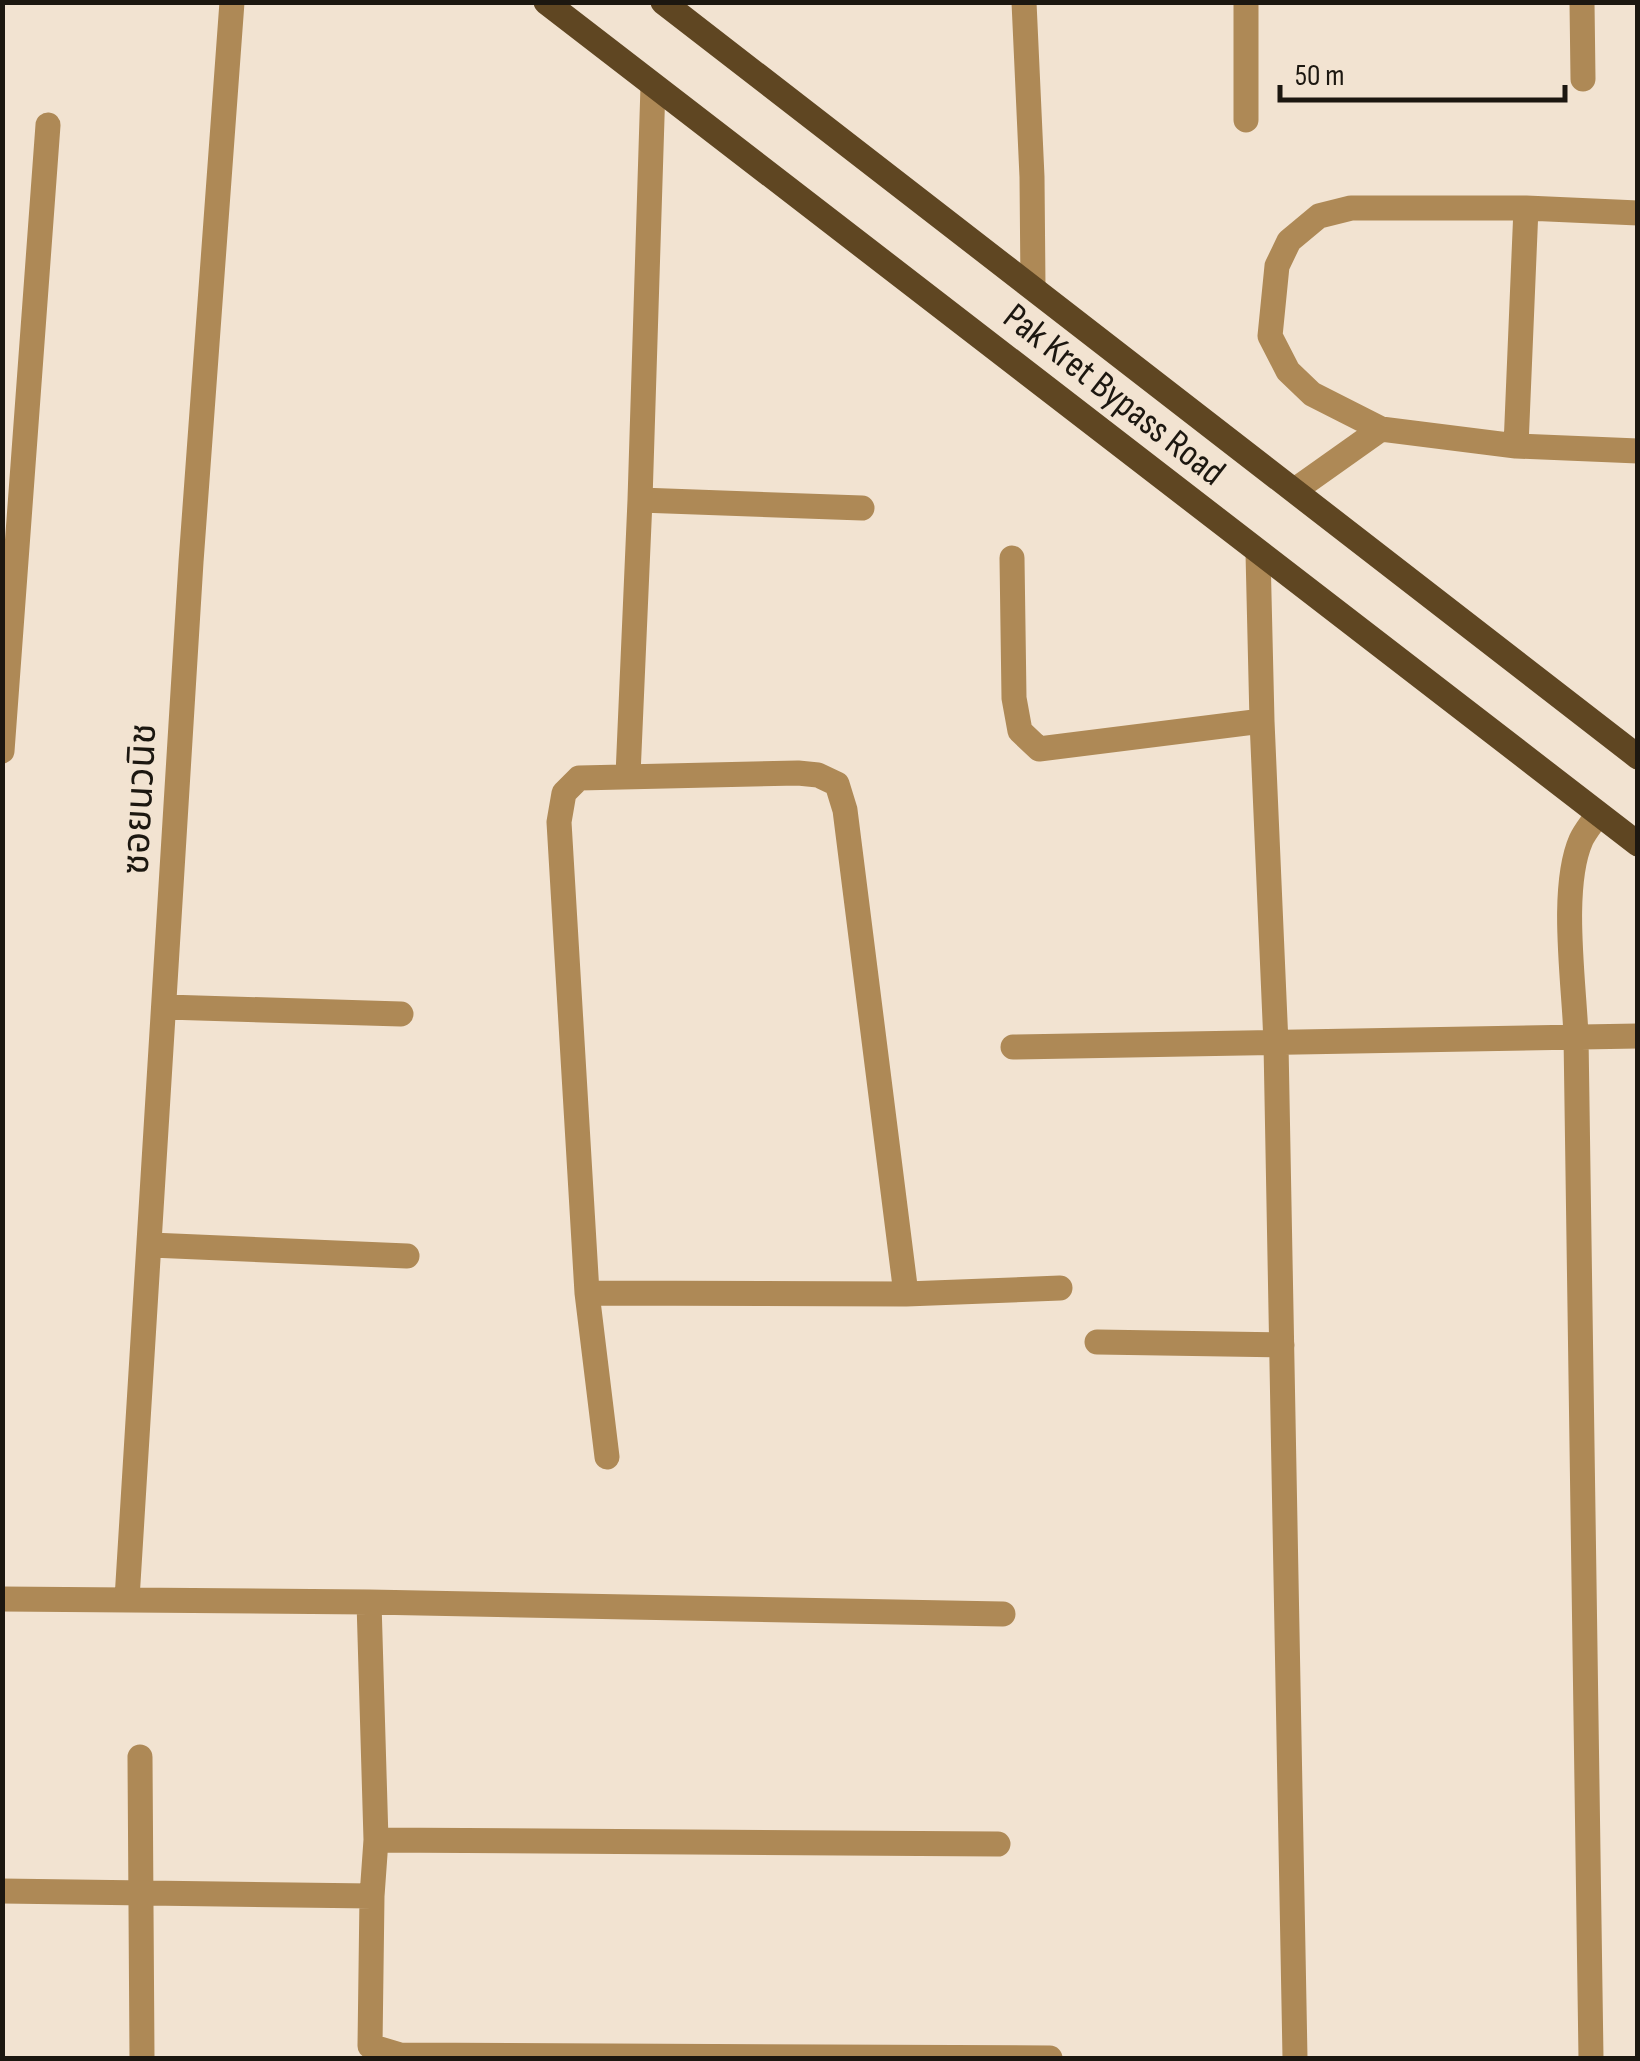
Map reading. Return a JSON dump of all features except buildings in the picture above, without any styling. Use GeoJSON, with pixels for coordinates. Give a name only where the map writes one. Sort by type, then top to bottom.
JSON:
{"type":"FeatureCollection","features":[{"type":"Feature","properties":{"kind":"main road","name":"Pak Kret Bypass Road"},"geometry":{"type":"LineString","coordinates":[[546,2],[1638,844]]}},
{"type":"Feature","properties":{"kind":"main road","name":"Pak Kret Bypass Road"},"geometry":{"type":"LineString","coordinates":[[663,2],[1638,757]]}},
{"type":"Feature","properties":{"kind":"street","name":"ซอยนวนิช"},"geometry":{"type":"LineString","coordinates":[[127,1600],[192,562],[232,2]]}},
{"type":"Feature","properties":{"kind":"street"},"geometry":{"type":"LineString","coordinates":[[1024,2],[1033,286]]}},
{"type":"Feature","properties":{"kind":"street"},"geometry":{"type":"LineString","coordinates":[[1246,2],[1246,120]]}},
{"type":"Feature","properties":{"kind":"street"},"geometry":{"type":"LineString","coordinates":[[1582,2],[1583,79]]}},
{"type":"Feature","properties":{"kind":"street"},"geometry":{"type":"LineString","coordinates":[[628,775],[653,86]]}},
{"type":"Feature","properties":{"kind":"street"},"geometry":{"type":"LineString","coordinates":[[2,750],[13,438],[48,125]]}},
{"type":"Feature","properties":{"kind":"street"},"geometry":{"type":"LineString","coordinates":[[1638,213],[1526,208],[1351,208],[1319,216],[1289,240],[1277,266],[1270,336],[1288,371],[1312,394],[1381,430],[1516,446],[1638,451]]}},
{"type":"Feature","properties":{"kind":"street"},"geometry":{"type":"LineString","coordinates":[[1516,446],[1526,208]]}},
{"type":"Feature","properties":{"kind":"street"},"geometry":{"type":"LineString","coordinates":[[1295,490],[1381,430]]}},
{"type":"Feature","properties":{"kind":"street"},"geometry":{"type":"LineString","coordinates":[[640,500],[862,508]]}},
{"type":"Feature","properties":{"kind":"street"},"geometry":{"type":"LineString","coordinates":[[1258,554],[1276,1044],[1295,2058]]}},
{"type":"Feature","properties":{"kind":"street"},"geometry":{"type":"LineString","coordinates":[[1012,558],[1014,698],[1020,731],[1039,749],[1262,721]]}},
{"type":"Feature","properties":{"kind":"street"},"geometry":{"type":"LineString","coordinates":[[607,1457],[587,1292],[559,822],[564,793],[579,778],[798,773],[818,774],[837,784],[845,810],[906,1294]]}},
{"type":"Feature","properties":{"kind":"street"},"geometry":{"type":"LineString","coordinates":[[1591,2058],[1576,1036],[1570,898],[1574,863],[1582,839],[1598,814]]}},
{"type":"Feature","properties":{"kind":"street"},"geometry":{"type":"LineString","coordinates":[[166,1007],[401,1014]]}},
{"type":"Feature","properties":{"kind":"street"},"geometry":{"type":"LineString","coordinates":[[1013,1047],[1638,1036]]}},
{"type":"Feature","properties":{"kind":"street"},"geometry":{"type":"LineString","coordinates":[[151,1245],[407,1256]]}},
{"type":"Feature","properties":{"kind":"street"},"geometry":{"type":"LineString","coordinates":[[587,1292],[906,1294],[1060,1288]]}},
{"type":"Feature","properties":{"kind":"street"},"geometry":{"type":"LineString","coordinates":[[1097,1342],[1282,1345]]}},
{"type":"Feature","properties":{"kind":"street"},"geometry":{"type":"LineString","coordinates":[[2,1599],[1003,1614]]}},
{"type":"Feature","properties":{"kind":"street"},"geometry":{"type":"LineString","coordinates":[[369,1602],[376,1840],[370,2046],[400,2054],[1050,2058]]}},
{"type":"Feature","properties":{"kind":"street"},"geometry":{"type":"LineString","coordinates":[[140,1758],[142,2058]]}},
{"type":"Feature","properties":{"kind":"street"},"geometry":{"type":"LineString","coordinates":[[376,1840],[998,1844]]}},
{"type":"Feature","properties":{"kind":"street"},"geometry":{"type":"LineString","coordinates":[[2,1891],[372,1896]]}}]}
